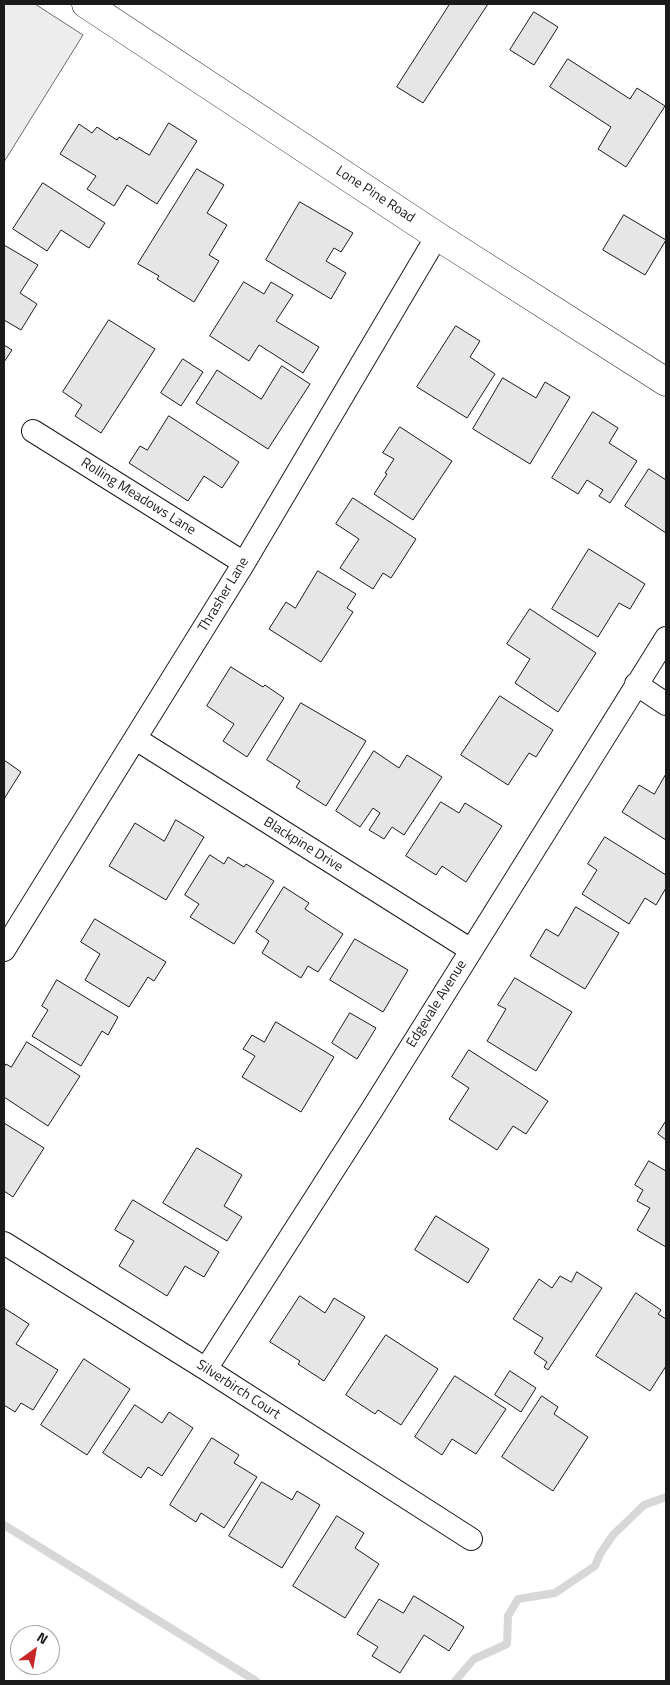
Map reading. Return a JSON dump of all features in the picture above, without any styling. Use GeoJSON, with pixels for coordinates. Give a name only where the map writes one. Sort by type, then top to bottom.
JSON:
{"type":"FeatureCollection","features":[{"type":"Feature","properties":{"kind":"street","name":"Lone Pine Road"},"geometry":{"type":"LineString","coordinates":[[86,4],[438,236],[666,382]]}},
{"type":"Feature","properties":{"kind":"street","name":"Thrasher Lane"},"geometry":{"type":"LineString","coordinates":[[4,950],[244,563],[438,236]]}},
{"type":"Feature","properties":{"kind":"street","name":"Rolling Meadows Lane"},"geometry":{"type":"LineString","coordinates":[[33,430],[244,563]]}},
{"type":"Feature","properties":{"kind":"street","name":"Edgevale Avenue"},"geometry":{"type":"LineString","coordinates":[[206,1369],[373,1108],[666,638]]}},
{"type":"Feature","properties":{"kind":"street"},"geometry":{"type":"LineString","coordinates":[[636,684],[666,704]]}},
{"type":"Feature","properties":{"kind":"street","name":"Blackpine Drive"},"geometry":{"type":"LineString","coordinates":[[136,739],[471,950]]}},
{"type":"Feature","properties":{"kind":"street","name":"Silverbirch Court"},"geometry":{"type":"LineString","coordinates":[[4,1243],[206,1369],[471,1539]]}},
{"type":"Feature","properties":{"kind":"shaded area"},"geometry":{"type":"Polygon","coordinates":[[[4,4],[35,4],[83,35],[4,162],[4,4]]]}},
{"type":"Feature","properties":{"kind":"building"},"geometry":{"type":"Polygon","coordinates":[[[450,4],[488,4],[423,103],[397,87],[450,4]]]}},
{"type":"Feature","properties":{"kind":"building"},"geometry":{"type":"Polygon","coordinates":[[[534,12],[558,27],[534,65],[510,50],[534,12]]]}},
{"type":"Feature","properties":{"kind":"building"},"geometry":{"type":"Polygon","coordinates":[[[568,59],[630,99],[637,88],[665,106],[626,167],[598,149],[611,127],[550,87],[568,59]]]}},
{"type":"Feature","properties":{"kind":"building"},"geometry":{"type":"Polygon","coordinates":[[[169,123],[197,141],[157,204],[127,185],[114,206],[87,189],[96,176],[60,154],[79,124],[92,133],[97,127],[117,140],[119,137],[149,155],[169,123]]]}},
{"type":"Feature","properties":{"kind":"building"},"geometry":{"type":"Polygon","coordinates":[[[197,169],[224,185],[207,213],[227,225],[209,255],[219,261],[194,302],[157,279],[159,276],[138,264],[197,169]]]}},
{"type":"Feature","properties":{"kind":"building"},"geometry":{"type":"Polygon","coordinates":[[[43,183],[105,223],[89,248],[61,230],[47,251],[13,229],[43,183]]]}},
{"type":"Feature","properties":{"kind":"building"},"geometry":{"type":"Polygon","coordinates":[[[300,202],[353,233],[341,252],[334,248],[326,261],[346,273],[331,299],[266,260],[300,202]]]}},
{"type":"Feature","properties":{"kind":"building"},"geometry":{"type":"Polygon","coordinates":[[[624,215],[666,240],[645,275],[603,250],[624,215]]]}},
{"type":"Feature","properties":{"kind":"building"},"geometry":{"type":"Polygon","coordinates":[[[4,245],[38,265],[20,293],[37,304],[21,330],[4,320],[4,245]]]}},
{"type":"Feature","properties":{"kind":"building"},"geometry":{"type":"Polygon","coordinates":[[[244,282],[264,294],[271,282],[293,295],[276,321],[319,347],[303,373],[259,345],[249,361],[210,336],[244,282]]]}},
{"type":"Feature","properties":{"kind":"building"},"geometry":{"type":"Polygon","coordinates":[[[109,320],[155,349],[101,433],[75,416],[82,405],[63,392],[109,320]]]}},
{"type":"Feature","properties":{"kind":"building"},"geometry":{"type":"Polygon","coordinates":[[[456,326],[480,341],[470,357],[495,374],[467,418],[417,387],[456,326]]]}},
{"type":"Feature","properties":{"kind":"building"},"geometry":{"type":"Polygon","coordinates":[[[4,345],[12,350],[4,362],[4,345]]]}},
{"type":"Feature","properties":{"kind":"building"},"geometry":{"type":"Polygon","coordinates":[[[183,359],[203,372],[181,406],[161,393],[183,359]]]}},
{"type":"Feature","properties":{"kind":"building"},"geometry":{"type":"Polygon","coordinates":[[[282,366],[310,384],[268,449],[196,403],[217,370],[261,399],[282,366]]]}},
{"type":"Feature","properties":{"kind":"building"},"geometry":{"type":"Polygon","coordinates":[[[503,378],[536,398],[545,382],[570,397],[530,464],[473,429],[503,378]]]}},
{"type":"Feature","properties":{"kind":"building"},"geometry":{"type":"Polygon","coordinates":[[[593,412],[618,428],[609,443],[637,461],[610,503],[599,496],[603,490],[587,480],[578,494],[552,478],[593,412]]]}},
{"type":"Feature","properties":{"kind":"building"},"geometry":{"type":"Polygon","coordinates":[[[169,416],[239,462],[222,488],[204,476],[188,501],[129,463],[140,446],[147,450],[169,416]]]}},
{"type":"Feature","properties":{"kind":"building"},"geometry":{"type":"Polygon","coordinates":[[[400,427],[452,461],[413,520],[374,494],[394,459],[383,453],[400,427]]]}},
{"type":"Feature","properties":{"kind":"building"},"geometry":{"type":"Polygon","coordinates":[[[649,469],[666,480],[666,533],[625,506],[649,469]]]}},
{"type":"Feature","properties":{"kind":"building"},"geometry":{"type":"Polygon","coordinates":[[[353,498],[416,539],[391,578],[383,573],[373,589],[340,568],[359,539],[336,524],[353,498]]]}},
{"type":"Feature","properties":{"kind":"building"},"geometry":{"type":"Polygon","coordinates":[[[589,549],[645,584],[630,609],[619,603],[598,637],[552,609],[589,549]]]}},
{"type":"Feature","properties":{"kind":"building"},"geometry":{"type":"Polygon","coordinates":[[[318,571],[356,594],[347,608],[353,612],[321,662],[269,629],[286,602],[295,608],[318,571]]]}},
{"type":"Feature","properties":{"kind":"building"},"geometry":{"type":"Polygon","coordinates":[[[530,609],[596,653],[558,712],[515,683],[530,659],[507,644],[530,609]]]}},
{"type":"Feature","properties":{"kind":"building"},"geometry":{"type":"Polygon","coordinates":[[[231,667],[263,687],[265,685],[284,698],[247,757],[223,741],[234,724],[207,706],[231,667]]]}},
{"type":"Feature","properties":{"kind":"building"},"geometry":{"type":"Polygon","coordinates":[[[500,696],[553,730],[536,757],[529,753],[508,785],[461,755],[500,696]]]}},
{"type":"Feature","properties":{"kind":"building"},"geometry":{"type":"Polygon","coordinates":[[[301,703],[366,741],[326,806],[296,787],[300,781],[267,760],[301,703]]]}},
{"type":"Feature","properties":{"kind":"building"},"geometry":{"type":"Polygon","coordinates":[[[374,751],[399,768],[407,755],[442,777],[404,835],[392,827],[384,839],[369,830],[380,813],[373,808],[360,827],[336,811],[374,751]]]}},
{"type":"Feature","properties":{"kind":"building"},"geometry":{"type":"Polygon","coordinates":[[[4,760],[21,772],[4,799],[4,760]]]}},
{"type":"Feature","properties":{"kind":"building"},"geometry":{"type":"Polygon","coordinates":[[[666,774],[666,840],[622,812],[639,785],[654,794],[666,774]]]}},
{"type":"Feature","properties":{"kind":"building"},"geometry":{"type":"Polygon","coordinates":[[[441,802],[459,813],[465,803],[502,826],[466,882],[442,866],[436,875],[406,856],[441,802]]]}},
{"type":"Feature","properties":{"kind":"building"},"geometry":{"type":"Polygon","coordinates":[[[176,820],[204,837],[166,900],[109,866],[135,823],[164,841],[176,820]]]}},
{"type":"Feature","properties":{"kind":"building"},"geometry":{"type":"Polygon","coordinates":[[[605,837],[666,875],[666,888],[656,905],[645,898],[629,924],[582,894],[597,870],[588,864],[605,837]]]}},
{"type":"Feature","properties":{"kind":"building"},"geometry":{"type":"Polygon","coordinates":[[[210,855],[224,864],[228,857],[244,867],[246,864],[274,881],[234,944],[190,917],[199,904],[185,895],[210,855]]]}},
{"type":"Feature","properties":{"kind":"building"},"geometry":{"type":"Polygon","coordinates":[[[284,887],[309,903],[305,909],[343,934],[318,972],[308,966],[301,978],[262,953],[269,941],[256,932],[284,887]]]}},
{"type":"Feature","properties":{"kind":"building"},"geometry":{"type":"Polygon","coordinates":[[[576,907],[619,933],[585,989],[530,956],[546,929],[558,936],[576,907]]]}},
{"type":"Feature","properties":{"kind":"building"},"geometry":{"type":"Polygon","coordinates":[[[95,919],[166,962],[154,981],[148,977],[129,1007],[85,980],[100,954],[81,942],[95,919]]]}},
{"type":"Feature","properties":{"kind":"building"},"geometry":{"type":"Polygon","coordinates":[[[355,939],[408,970],[383,1012],[330,980],[355,939]]]}},
{"type":"Feature","properties":{"kind":"building"},"geometry":{"type":"Polygon","coordinates":[[[515,978],[572,1012],[536,1071],[487,1041],[506,1009],[498,1005],[515,978]]]}},
{"type":"Feature","properties":{"kind":"building"},"geometry":{"type":"Polygon","coordinates":[[[57,980],[118,1017],[108,1035],[102,1031],[81,1066],[32,1036],[48,1010],[42,1006],[57,980]]]}},
{"type":"Feature","properties":{"kind":"building"},"geometry":{"type":"Polygon","coordinates":[[[350,1013],[376,1028],[357,1059],[332,1043],[350,1013]]]}},
{"type":"Feature","properties":{"kind":"building"},"geometry":{"type":"Polygon","coordinates":[[[276,1022],[334,1057],[301,1112],[242,1077],[255,1056],[243,1049],[252,1035],[264,1042],[276,1022]]]}},
{"type":"Feature","properties":{"kind":"building"},"geometry":{"type":"Polygon","coordinates":[[[27,1042],[80,1076],[48,1126],[4,1097],[4,1067],[6,1064],[11,1067],[27,1042]]]}},
{"type":"Feature","properties":{"kind":"building"},"geometry":{"type":"Polygon","coordinates":[[[469,1050],[548,1101],[526,1134],[513,1126],[497,1150],[449,1119],[469,1088],[452,1077],[469,1050]]]}},
{"type":"Feature","properties":{"kind":"building"},"geometry":{"type":"Polygon","coordinates":[[[666,1121],[666,1140],[658,1134],[666,1121]]]}},
{"type":"Feature","properties":{"kind":"building"},"geometry":{"type":"Polygon","coordinates":[[[4,1123],[44,1148],[13,1197],[4,1191],[4,1123]]]}},
{"type":"Feature","properties":{"kind":"building"},"geometry":{"type":"Polygon","coordinates":[[[197,1148],[242,1175],[224,1206],[242,1217],[227,1241],[163,1203],[197,1148]]]}},
{"type":"Feature","properties":{"kind":"building"},"geometry":{"type":"Polygon","coordinates":[[[649,1161],[666,1171],[666,1247],[637,1230],[650,1208],[637,1201],[643,1190],[635,1185],[649,1161]]]}},
{"type":"Feature","properties":{"kind":"building"},"geometry":{"type":"Polygon","coordinates":[[[133,1200],[219,1252],[204,1277],[185,1266],[167,1296],[119,1266],[134,1241],[115,1230],[133,1200]]]}},
{"type":"Feature","properties":{"kind":"building"},"geometry":{"type":"Polygon","coordinates":[[[436,1216],[489,1249],[468,1283],[415,1250],[436,1216]]]}},
{"type":"Feature","properties":{"kind":"building"},"geometry":{"type":"Polygon","coordinates":[[[577,1272],[602,1288],[548,1370],[544,1367],[547,1362],[534,1353],[543,1338],[513,1319],[539,1279],[552,1288],[560,1276],[571,1282],[577,1272]]]}},
{"type":"Feature","properties":{"kind":"building"},"geometry":{"type":"Polygon","coordinates":[[[636,1293],[661,1310],[658,1314],[666,1319],[666,1366],[650,1391],[596,1356],[636,1293]]]}},
{"type":"Feature","properties":{"kind":"building"},"geometry":{"type":"Polygon","coordinates":[[[300,1296],[325,1313],[334,1298],[365,1317],[324,1381],[298,1364],[300,1361],[270,1342],[300,1296]]]}},
{"type":"Feature","properties":{"kind":"building"},"geometry":{"type":"Polygon","coordinates":[[[4,1308],[29,1324],[16,1344],[58,1370],[33,1410],[21,1403],[15,1412],[4,1405],[4,1308]]]}},
{"type":"Feature","properties":{"kind":"building"},"geometry":{"type":"Polygon","coordinates":[[[386,1335],[438,1369],[401,1425],[378,1410],[375,1414],[346,1395],[386,1335]]]}},
{"type":"Feature","properties":{"kind":"building"},"geometry":{"type":"Polygon","coordinates":[[[84,1359],[130,1389],[87,1455],[41,1425],[84,1359]]]}},
{"type":"Feature","properties":{"kind":"building"},"geometry":{"type":"Polygon","coordinates":[[[510,1371],[536,1388],[521,1412],[495,1395],[510,1371]]]}},
{"type":"Feature","properties":{"kind":"building"},"geometry":{"type":"Polygon","coordinates":[[[455,1376],[506,1409],[476,1454],[452,1439],[442,1455],[415,1437],[455,1376]]]}},
{"type":"Feature","properties":{"kind":"building"},"geometry":{"type":"Polygon","coordinates":[[[542,1396],[558,1407],[554,1414],[588,1437],[553,1491],[502,1457],[542,1396]]]}},
{"type":"Feature","properties":{"kind":"building"},"geometry":{"type":"Polygon","coordinates":[[[135,1405],[162,1423],[169,1412],[193,1428],[162,1476],[148,1467],[141,1478],[103,1453],[135,1405]]]}},
{"type":"Feature","properties":{"kind":"building"},"geometry":{"type":"Polygon","coordinates":[[[212,1438],[239,1455],[234,1463],[257,1477],[224,1528],[201,1513],[196,1522],[170,1505],[212,1438]]]}},
{"type":"Feature","properties":{"kind":"building"},"geometry":{"type":"Polygon","coordinates":[[[262,1482],[292,1500],[297,1491],[320,1505],[282,1568],[229,1536],[262,1482]]]}},
{"type":"Feature","properties":{"kind":"building"},"geometry":{"type":"Polygon","coordinates":[[[337,1516],[364,1533],[355,1548],[379,1564],[345,1618],[293,1586],[337,1516]]]}},
{"type":"Feature","properties":{"kind":"building"},"geometry":{"type":"Polygon","coordinates":[[[414,1596],[464,1627],[449,1651],[424,1635],[400,1673],[372,1656],[378,1647],[357,1634],[379,1599],[403,1613],[414,1596]]]}},
{"type":"Feature","properties":{"kind":"waterway"},"geometry":{"type":"LineString","coordinates":[[455,1681],[474,1659],[507,1644],[508,1616],[518,1599],[555,1593],[595,1566],[600,1554],[613,1535],[644,1505],[666,1497]]}},
{"type":"Feature","properties":{"kind":"waterway"},"geometry":{"type":"LineString","coordinates":[[4,1525],[256,1681]]}}]}
